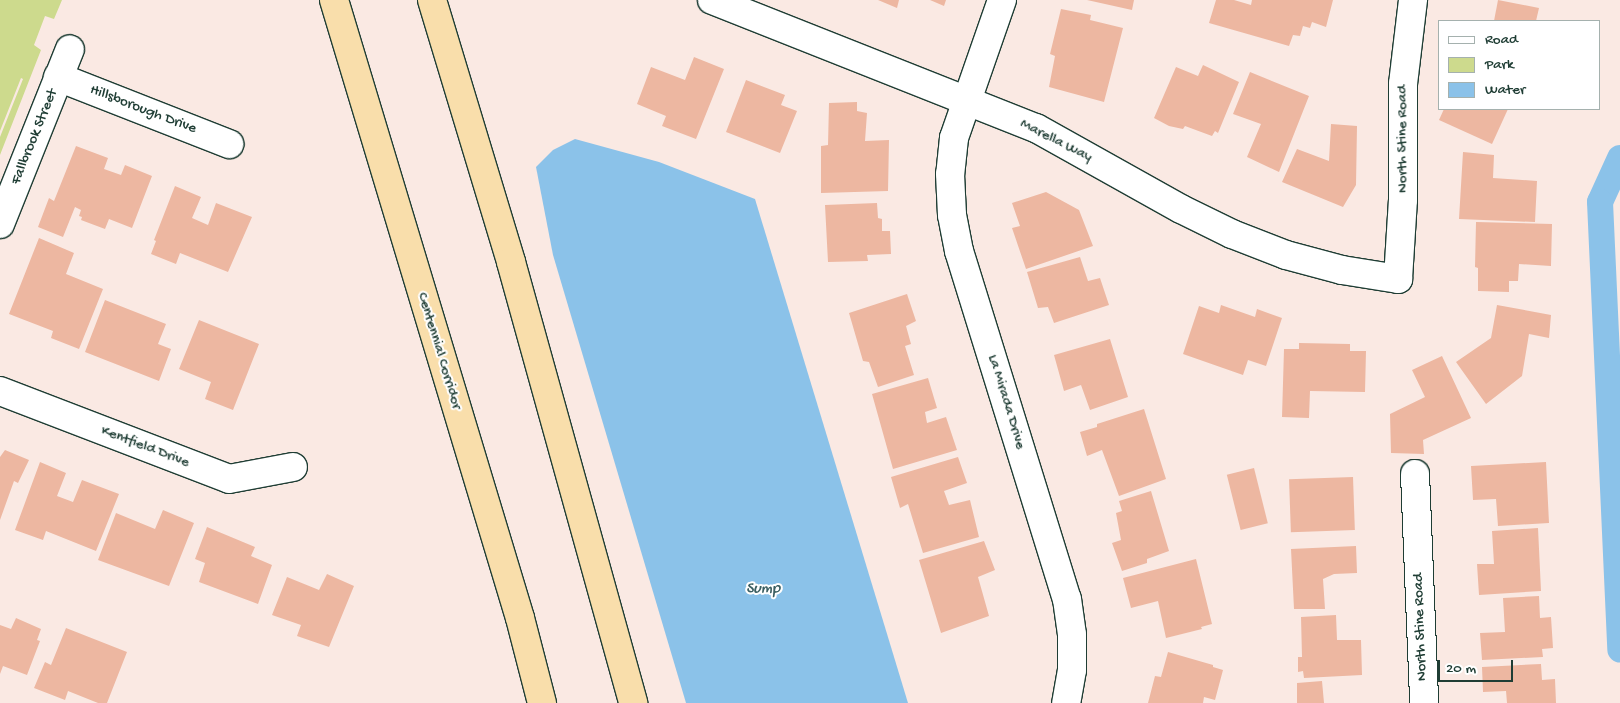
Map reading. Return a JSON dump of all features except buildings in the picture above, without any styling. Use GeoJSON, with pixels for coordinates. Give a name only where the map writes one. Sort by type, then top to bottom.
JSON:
{"type":"FeatureCollection","features":[{"type":"Feature","properties":{"kind":"highway","name":"Centennial Corridor"},"geometry":{"type":"LineString","coordinates":[[334,0],[517,608],[542,703]]}},
{"type":"Feature","properties":{"kind":"highway"},"geometry":{"type":"LineString","coordinates":[[432,0],[514,271],[634,703]]}},
{"type":"Feature","properties":{"kind":"street","name":"Marella Way"},"geometry":{"type":"LineString","coordinates":[[712,0],[1036,128],[1181,209],[1232,234],[1286,255],[1342,270],[1398,279]]}},
{"type":"Feature","properties":{"kind":"street","name":"La Mirada Drive"},"geometry":{"type":"LineString","coordinates":[[1002,0],[966,100],[953,147],[950,174],[952,215],[959,251],[1067,600],[1072,635],[1072,670],[1066,703]]}},
{"type":"Feature","properties":{"kind":"street","name":"North Stine Road"},"geometry":{"type":"LineString","coordinates":[[1398,279],[1403,200],[1403,84],[1413,0]]}},
{"type":"Feature","properties":{"kind":"street","name":"Fallbrook Street"},"geometry":{"type":"LineString","coordinates":[[0,224],[70,49]]}},
{"type":"Feature","properties":{"kind":"street","name":"Hillsborough Drive"},"geometry":{"type":"LineString","coordinates":[[58,77],[229,144]]}},
{"type":"Feature","properties":{"kind":"street","name":"Kentfield Drive"},"geometry":{"type":"LineString","coordinates":[[0,391],[229,479],[293,467]]}},
{"type":"Feature","properties":{"kind":"street","name":"North Stine Road"},"geometry":{"type":"LineString","coordinates":[[1415,474],[1424,703]]}},
{"type":"Feature","properties":{"kind":"green space"},"geometry":{"type":"Polygon","coordinates":[[[0,0],[62,0],[54,19],[45,16],[34,45],[41,50],[0,155],[0,137],[23,79],[21,78],[0,131],[0,0]]]}},
{"type":"Feature","properties":{"kind":"water","name":"Sump"},"geometry":{"type":"Polygon","coordinates":[[[575,139],[659,162],[755,199],[908,703],[686,703],[553,255],[536,167],[553,150],[575,139]]]}},
{"type":"Feature","properties":{"kind":"waterway"},"geometry":{"type":"LineString","coordinates":[[1620,158],[1600,202],[1620,650]]}}]}
